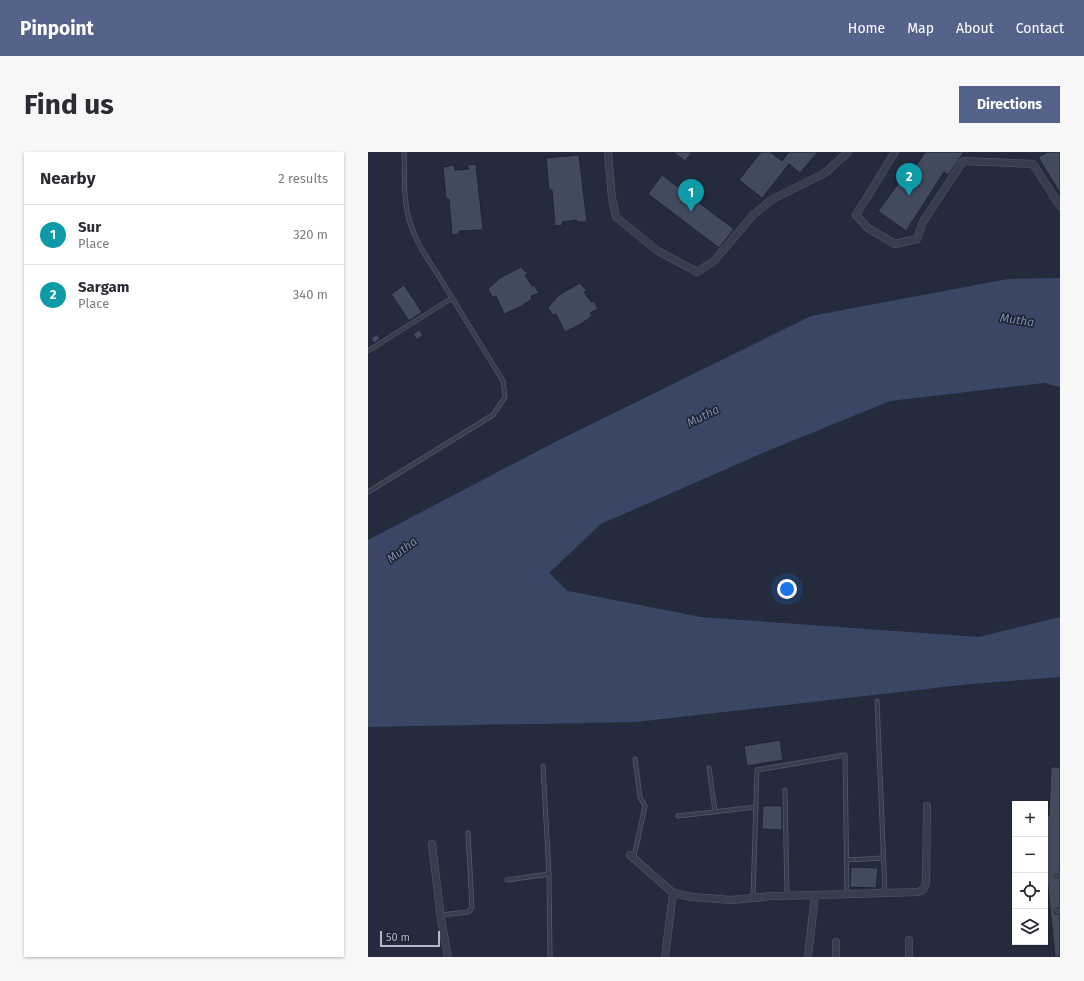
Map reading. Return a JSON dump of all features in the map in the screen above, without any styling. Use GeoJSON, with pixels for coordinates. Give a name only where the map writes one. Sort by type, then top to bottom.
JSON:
{"type":"FeatureCollection","features":[{"type":"Feature","properties":{"kind":"street"},"geometry":{"type":"LineString","coordinates":[[608,152],[612,198],[616,217],[658,251],[697,272],[714,261],[753,215],[771,200],[825,173],[848,152]]}},
{"type":"Feature","properties":{"kind":"street"},"geometry":{"type":"LineString","coordinates":[[894,152],[856,215],[868,228],[895,244],[917,239],[923,222],[963,161],[1033,164],[1060,206]]}},
{"type":"Feature","properties":{"kind":"street"},"geometry":{"type":"LineString","coordinates":[[632,856],[673,893],[692,897],[731,900],[787,896],[918,892],[923,890],[926,883],[927,806]]}},
{"type":"Feature","properties":{"kind":"street"},"geometry":{"type":"LineString","coordinates":[[432,844],[440,915],[448,957]]}},
{"type":"Feature","properties":{"kind":"street"},"geometry":{"type":"LineString","coordinates":[[665,957],[673,893]]}},
{"type":"Feature","properties":{"kind":"street"},"geometry":{"type":"LineString","coordinates":[[808,957],[815,895]]}},
{"type":"Feature","properties":{"kind":"street"},"geometry":{"type":"LineString","coordinates":[[909,940],[909,957]]}},
{"type":"Feature","properties":{"kind":"street"},"geometry":{"type":"LineString","coordinates":[[836,942],[836,957]]}},
{"type":"Feature","properties":{"kind":"lane"},"geometry":{"type":"LineString","coordinates":[[368,492],[493,415],[505,397],[503,381],[420,248],[408,217],[405,195],[404,152]]}},
{"type":"Feature","properties":{"kind":"lane"},"geometry":{"type":"LineString","coordinates":[[368,351],[452,298]]}},
{"type":"Feature","properties":{"kind":"lane"},"geometry":{"type":"LineString","coordinates":[[877,701],[885,894]]}},
{"type":"Feature","properties":{"kind":"lane"},"geometry":{"type":"LineString","coordinates":[[753,898],[757,770],[845,755],[846,894]]}},
{"type":"Feature","properties":{"kind":"lane"},"geometry":{"type":"LineString","coordinates":[[632,856],[645,806],[640,797],[636,759]]}},
{"type":"Feature","properties":{"kind":"lane"},"geometry":{"type":"LineString","coordinates":[[543,766],[549,874],[550,957]]}},
{"type":"Feature","properties":{"kind":"lane"},"geometry":{"type":"LineString","coordinates":[[709,768],[715,812]]}},
{"type":"Feature","properties":{"kind":"lane"},"geometry":{"type":"LineString","coordinates":[[785,790],[787,896]]}},
{"type":"Feature","properties":{"kind":"lane"},"geometry":{"type":"LineString","coordinates":[[678,816],[756,807]]}},
{"type":"Feature","properties":{"kind":"lane"},"geometry":{"type":"LineString","coordinates":[[440,915],[469,912],[472,907],[468,833]]}},
{"type":"Feature","properties":{"kind":"lane"},"geometry":{"type":"LineString","coordinates":[[846,860],[884,858]]}},
{"type":"Feature","properties":{"kind":"lane"},"geometry":{"type":"LineString","coordinates":[[507,880],[549,874]]}},
{"type":"Feature","properties":{"kind":"water","name":"Mutha"},"geometry":{"type":"Polygon","coordinates":[[[1060,278],[1060,387],[1044,383],[890,401],[765,452],[601,524],[549,573],[568,591],[701,617],[979,637],[1060,617],[1060,677],[970,684],[636,722],[368,727],[368,540],[557,441],[811,316],[1008,279],[1060,278]]]}},
{"type":"Feature","properties":{"kind":"building"},"geometry":{"type":"Polygon","coordinates":[[[673,152],[692,152],[685,161],[673,152]]]}},
{"type":"Feature","properties":{"kind":"building"},"geometry":{"type":"Polygon","coordinates":[[[761,152],[770,152],[782,161],[789,152],[818,152],[800,173],[789,164],[762,198],[739,180],[761,152]]]}},
{"type":"Feature","properties":{"kind":"building"},"geometry":{"type":"Polygon","coordinates":[[[925,152],[964,152],[948,175],[944,172],[906,231],[878,211],[913,164],[916,166],[925,152]]]}},
{"type":"Feature","properties":{"kind":"building"},"geometry":{"type":"Polygon","coordinates":[[[1048,152],[1060,152],[1060,193],[1038,157],[1048,152]]]}},
{"type":"Feature","properties":{"kind":"building"},"geometry":{"type":"Polygon","coordinates":[[[579,155],[587,222],[577,222],[577,220],[562,222],[563,225],[555,226],[552,190],[549,190],[546,158],[579,155]]]}},
{"type":"Feature","properties":{"kind":"building"},"geometry":{"type":"Polygon","coordinates":[[[476,164],[483,230],[459,231],[459,234],[452,235],[449,199],[446,199],[443,167],[454,165],[455,170],[469,169],[467,165],[476,164]]]}},
{"type":"Feature","properties":{"kind":"building"},"geometry":{"type":"Polygon","coordinates":[[[662,175],[734,229],[719,248],[648,194],[662,175]]]}},
{"type":"Feature","properties":{"kind":"building"},"geometry":{"type":"Polygon","coordinates":[[[521,267],[528,274],[525,275],[532,286],[534,285],[539,293],[531,296],[532,299],[520,307],[504,314],[496,296],[492,297],[488,289],[500,278],[521,267]]]}},
{"type":"Feature","properties":{"kind":"building"},"geometry":{"type":"Polygon","coordinates":[[[580,283],[587,291],[584,292],[591,302],[594,301],[598,309],[590,313],[592,316],[581,324],[565,332],[556,314],[552,315],[548,307],[559,295],[580,283]]]}},
{"type":"Feature","properties":{"kind":"building"},"geometry":{"type":"Polygon","coordinates":[[[404,285],[422,312],[409,321],[391,294],[404,285]]]}},
{"type":"Feature","properties":{"kind":"building"},"geometry":{"type":"Polygon","coordinates":[[[419,330],[423,335],[417,340],[413,334],[419,330]]]}},
{"type":"Feature","properties":{"kind":"building"},"geometry":{"type":"Polygon","coordinates":[[[377,334],[380,339],[374,343],[371,338],[377,334]]]}},
{"type":"Feature","properties":{"kind":"building"},"geometry":{"type":"Polygon","coordinates":[[[780,740],[783,760],[747,766],[744,746],[780,740]]]}},
{"type":"Feature","properties":{"kind":"building"},"geometry":{"type":"Polygon","coordinates":[[[1051,767],[1060,767],[1060,871],[1054,875],[1056,878],[1060,877],[1060,908],[1056,908],[1054,911],[1055,914],[1060,914],[1060,957],[1055,957],[1048,887],[1051,767]]]}},
{"type":"Feature","properties":{"kind":"building"},"geometry":{"type":"Polygon","coordinates":[[[763,806],[782,806],[782,830],[762,829],[763,806]]]}},
{"type":"Feature","properties":{"kind":"building"},"geometry":{"type":"Polygon","coordinates":[[[851,867],[878,868],[876,888],[850,887],[851,867]]]}},
{"type":"Feature","properties":{"kind":"place","name":"Sargam"},"geometry":{"type":"Point","coordinates":[909,196]}},
{"type":"Feature","properties":{"kind":"place","name":"Sur"},"geometry":{"type":"Point","coordinates":[691,212]}}]}
